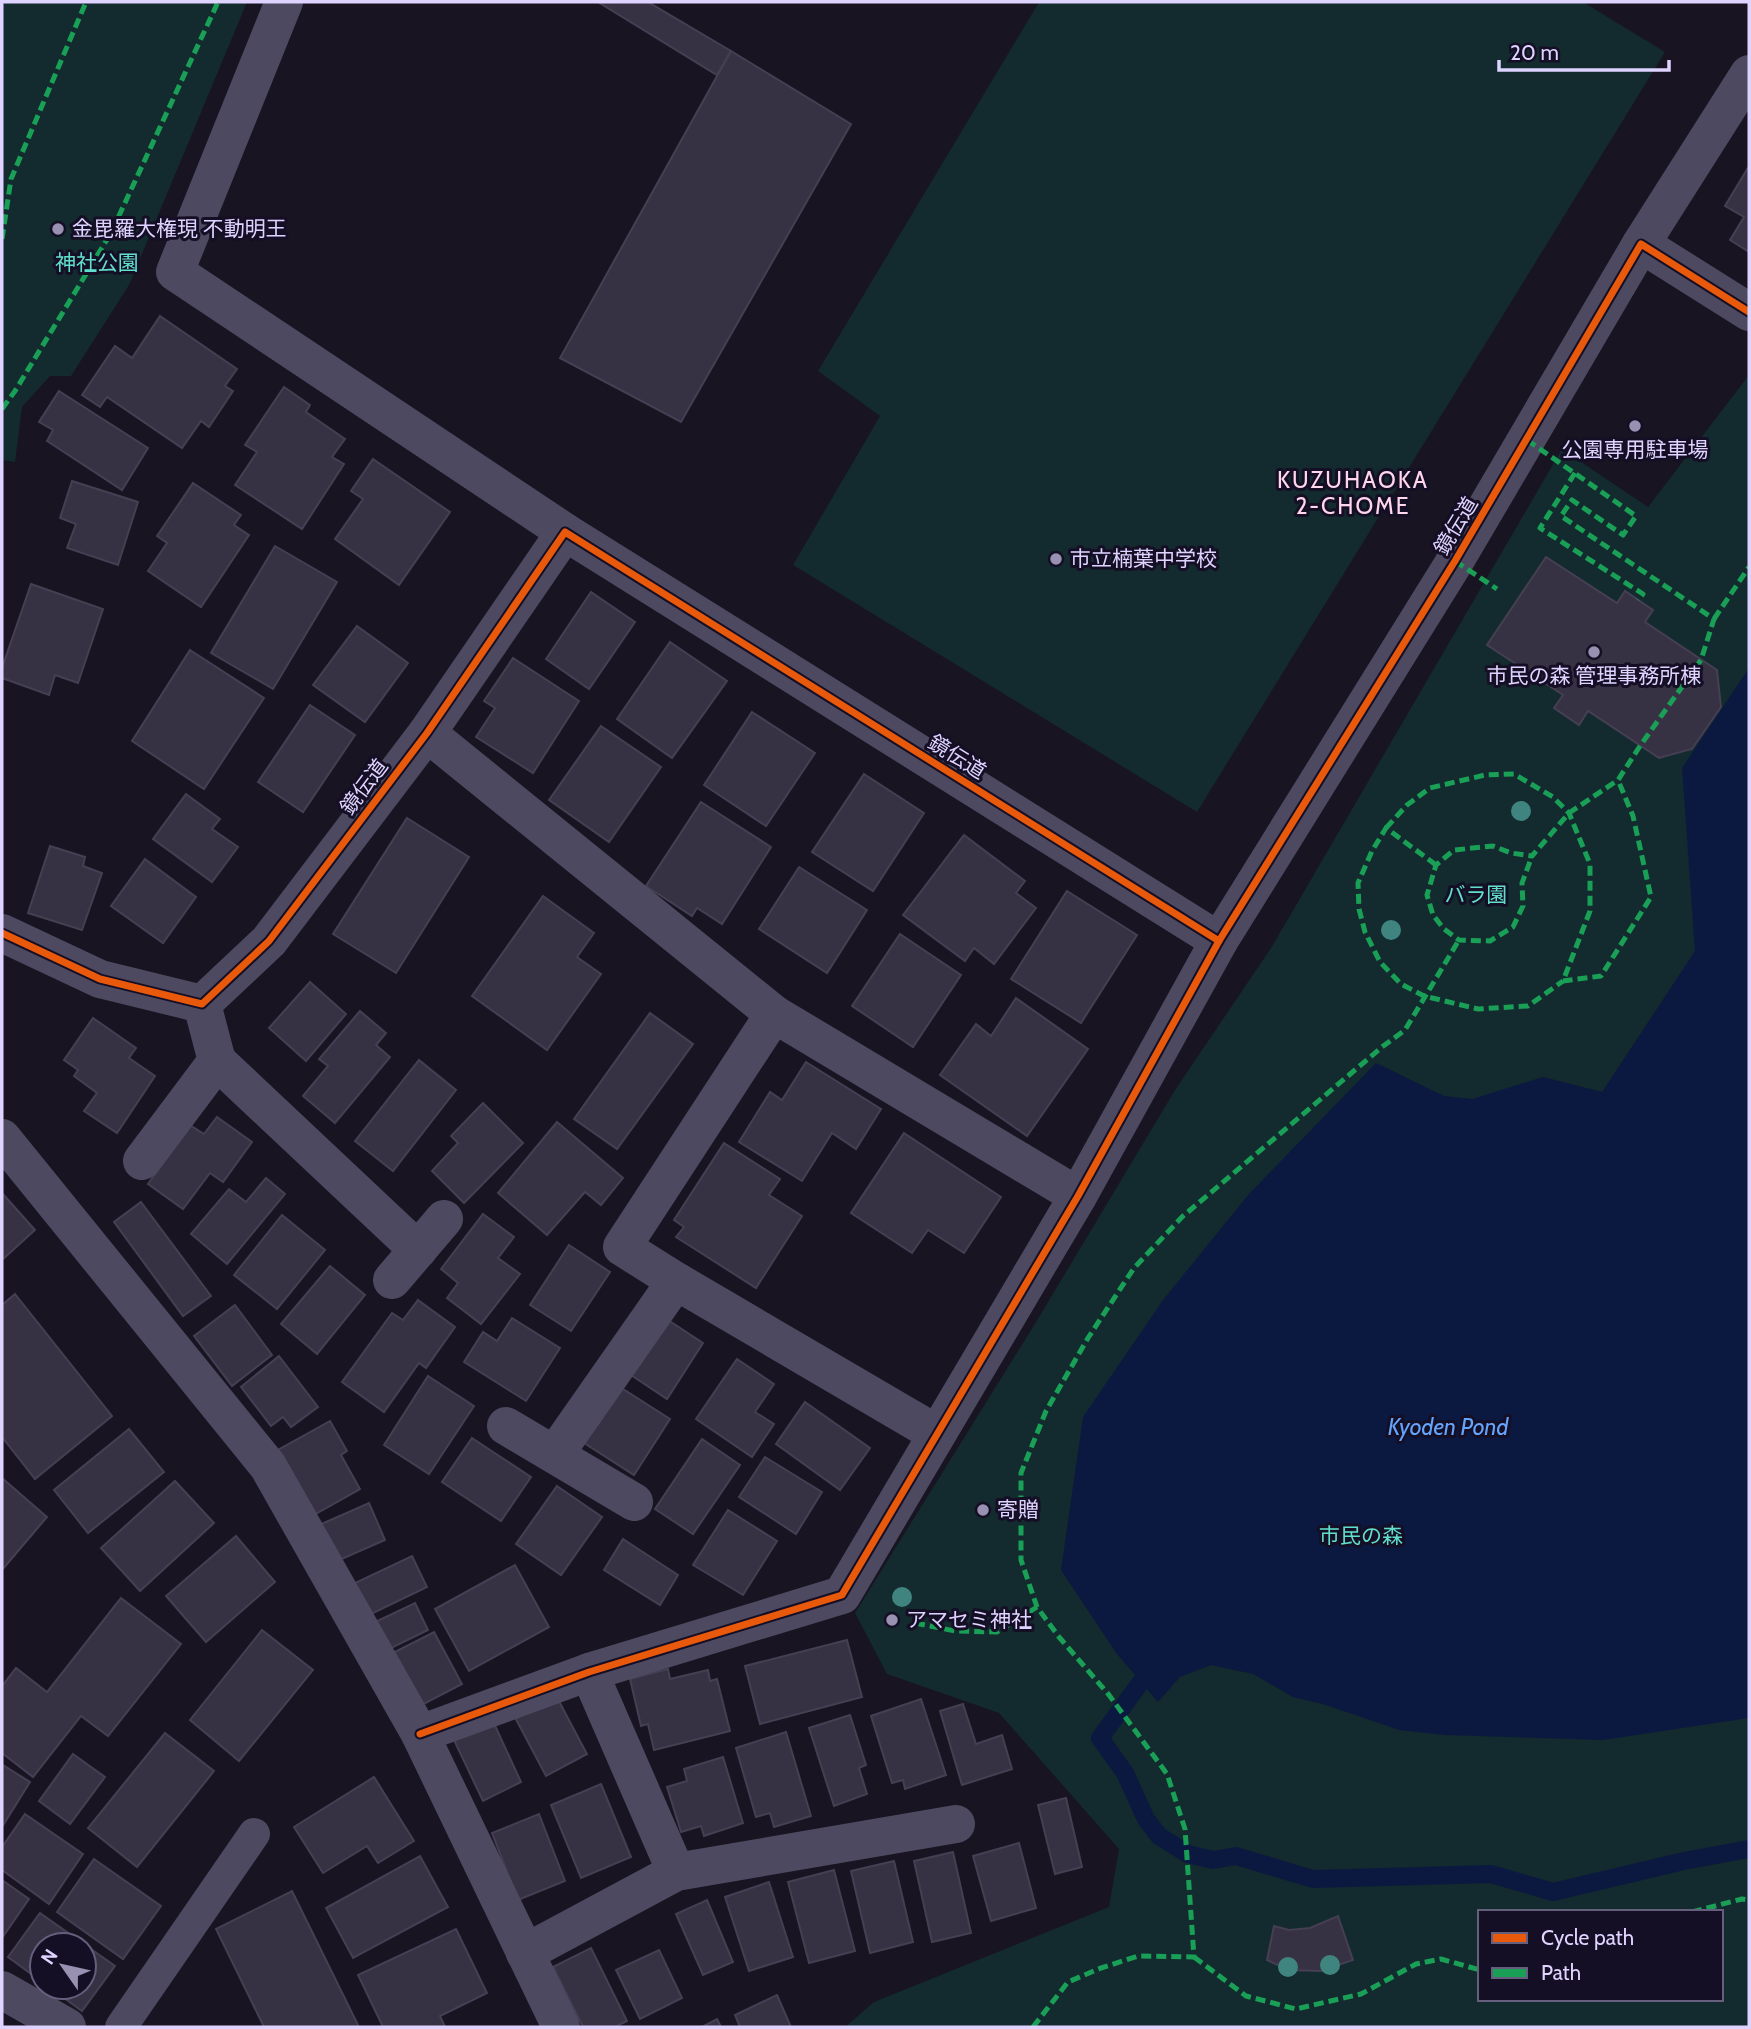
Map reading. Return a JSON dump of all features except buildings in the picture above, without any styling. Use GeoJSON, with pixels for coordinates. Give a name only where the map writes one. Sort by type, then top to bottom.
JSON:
{"type":"FeatureCollection","features":[{"type":"Feature","properties":{"kind":"street"},"geometry":{"type":"LineString","coordinates":[[284,2],[175,272],[565,532]]}},
{"type":"Feature","properties":{"kind":"street","name":"鏡伝道"},"geometry":{"type":"LineString","coordinates":[[202,1004],[269,941],[427,733],[565,532],[1219,941],[1455,561],[1641,244],[1749,74]]}},
{"type":"Feature","properties":{"kind":"street"},"geometry":{"type":"LineString","coordinates":[[1641,244],[1749,312]]}},
{"type":"Feature","properties":{"kind":"street"},"geometry":{"type":"LineString","coordinates":[[427,733],[774,1014],[1078,1196]]}},
{"type":"Feature","properties":{"kind":"street"},"geometry":{"type":"LineString","coordinates":[[2,933],[100,979],[202,1004],[217,1061],[418,1250]]}},
{"type":"Feature","properties":{"kind":"street"},"geometry":{"type":"LineString","coordinates":[[420,1734],[589,1672],[842,1595],[869,1571],[937,1434],[1078,1196],[1219,941]]}},
{"type":"Feature","properties":{"kind":"street"},"geometry":{"type":"LineString","coordinates":[[774,1014],[622,1247],[937,1434]]}},
{"type":"Feature","properties":{"kind":"street"},"geometry":{"type":"LineString","coordinates":[[142,1161],[217,1061]]}},
{"type":"Feature","properties":{"kind":"street"},"geometry":{"type":"LineString","coordinates":[[2,1138],[268,1466],[420,1734],[561,2027]]}},
{"type":"Feature","properties":{"kind":"street"},"geometry":{"type":"LineString","coordinates":[[392,1280],[444,1219]]}},
{"type":"Feature","properties":{"kind":"street"},"geometry":{"type":"LineString","coordinates":[[555,1454],[676,1281]]}},
{"type":"Feature","properties":{"kind":"street"},"geometry":{"type":"LineString","coordinates":[[506,1426],[634,1502]]}},
{"type":"Feature","properties":{"kind":"street"},"geometry":{"type":"LineString","coordinates":[[589,1672],[676,1872]]}},
{"type":"Feature","properties":{"kind":"street"},"geometry":{"type":"LineString","coordinates":[[525,1953],[676,1872],[956,1824]]}},
{"type":"Feature","properties":{"kind":"street"},"geometry":{"type":"LineString","coordinates":[[2,1990],[67,2027]]}},
{"type":"Feature","properties":{"kind":"lane"},"geometry":{"type":"LineString","coordinates":[[121,2027],[254,1834]]}},
{"type":"Feature","properties":{"kind":"green space","name":"神社公園"},"geometry":{"type":"Polygon","coordinates":[[[2,2],[247,2],[129,285],[71,376],[50,376],[22,407],[15,462],[2,460],[2,2]]]}},
{"type":"Feature","properties":{"kind":"green space"},"geometry":{"type":"Polygon","coordinates":[[[1039,2],[1583,2],[1665,52],[1197,812],[793,565],[880,416],[818,371],[1039,2]]]}},
{"type":"Feature","properties":{"kind":"green space","name":"市民の森"},"geometry":{"type":"Polygon","coordinates":[[[1749,375],[1749,2027],[845,2027],[874,2002],[1109,1907],[1119,1849],[999,1713],[887,1674],[855,1613],[1036,1322],[1175,1090],[1271,948],[1562,449],[1648,507],[1749,375]]]}},
{"type":"Feature","properties":{"kind":"water","name":"Kyoden Pond"},"geometry":{"type":"Polygon","coordinates":[[[1749,668],[1749,1718],[1603,1740],[1444,1735],[1399,1730],[1323,1704],[1293,1697],[1253,1674],[1211,1665],[1180,1677],[1158,1702],[1117,1654],[1061,1570],[1083,1417],[1163,1300],[1249,1194],[1376,1063],[1444,1096],[1472,1099],[1543,1077],[1602,1092],[1695,951],[1682,768],[1749,668]]]}},
{"type":"Feature","properties":{"kind":"waterway"},"geometry":{"type":"LineString","coordinates":[[1141,1682],[1100,1738],[1125,1773],[1146,1819],[1159,1836],[1188,1854],[1213,1860],[1236,1856],[1313,1879],[1491,1874],[1553,1892],[1684,1861],[1749,1849]]}},
{"type":"Feature","properties":{"kind":"marked path"},"geometry":{"type":"LineString","coordinates":[[2,239],[11,179],[86,2]]}},
{"type":"Feature","properties":{"kind":"marked path"},"geometry":{"type":"LineString","coordinates":[[2,409],[111,233],[218,2]]}},
{"type":"Feature","properties":{"kind":"marked path"},"geometry":{"type":"LineString","coordinates":[[1527,440],[1636,516],[1623,535],[1572,500],[1561,516],[1714,619],[1701,660],[1618,780],[1569,813],[1532,856],[1511,853],[1493,846],[1454,850],[1436,865],[1427,895],[1433,915],[1444,929],[1459,940],[1490,941],[1513,927],[1523,906],[1522,883],[1532,856]]}},
{"type":"Feature","properties":{"kind":"marked path"},"geometry":{"type":"LineString","coordinates":[[1575,473],[1540,528],[1643,594],[1638,600]]}},
{"type":"Feature","properties":{"kind":"marked path"},"geometry":{"type":"LineString","coordinates":[[1455,561],[1497,589]]}},
{"type":"Feature","properties":{"kind":"marked path"},"geometry":{"type":"LineString","coordinates":[[1714,619],[1749,567]]}},
{"type":"Feature","properties":{"kind":"marked path"},"geometry":{"type":"LineString","coordinates":[[1386,828],[1407,805],[1430,788],[1485,775],[1514,774],[1553,797],[1569,813],[1590,864],[1590,911],[1563,981],[1601,976],[1651,897],[1633,816],[1618,780]]}},
{"type":"Feature","properties":{"kind":"marked path"},"geometry":{"type":"LineString","coordinates":[[1436,865],[1386,828],[1358,883],[1359,909],[1365,932],[1380,962],[1401,984],[1424,996],[1478,1009],[1528,1006],[1563,981]]}},
{"type":"Feature","properties":{"kind":"marked path"},"geometry":{"type":"LineString","coordinates":[[1033,2027],[1068,1982],[1138,1956],[1194,1957],[1185,1829],[1167,1774],[1109,1695],[1037,1607],[1021,1560],[1021,1473],[1046,1411],[1088,1338],[1134,1268],[1182,1217],[1405,1030],[1459,940]]}},
{"type":"Feature","properties":{"kind":"marked path"},"geometry":{"type":"LineString","coordinates":[[915,1623],[955,1631],[997,1632],[1037,1607]]}},
{"type":"Feature","properties":{"kind":"marked path"},"geometry":{"type":"LineString","coordinates":[[1700,1910],[1742,1899],[1749,1900]]}},
{"type":"Feature","properties":{"kind":"marked path"},"geometry":{"type":"LineString","coordinates":[[1194,1957],[1246,1996],[1296,2009],[1361,1994],[1416,1964],[1441,1959],[1478,1969]]}},
{"type":"Feature","properties":{"kind":"cycle path"},"geometry":{"type":"LineString","coordinates":[[2,933],[100,979],[202,1004],[269,941],[427,733],[565,532],[1219,941],[1455,561],[1641,244],[1749,312]]}},
{"type":"Feature","properties":{"kind":"cycle path"},"geometry":{"type":"LineString","coordinates":[[420,1734],[589,1672],[842,1595],[1078,1196],[1219,941]]}},
{"type":"Feature","properties":{"kind":"place","name":"金毘羅大権現 不動明王"},"geometry":{"type":"Point","coordinates":[58,229]}},
{"type":"Feature","properties":{"kind":"place","name":"公園専用駐車場"},"geometry":{"type":"Point","coordinates":[1635,426]}},
{"type":"Feature","properties":{"kind":"place","name":"市立楠葉中学校"},"geometry":{"type":"Point","coordinates":[1056,559]}},
{"type":"Feature","properties":{"kind":"place","name":"市民の森 管理事務所棟"},"geometry":{"type":"Point","coordinates":[1594,652]}},
{"type":"Feature","properties":{"kind":"place","name":"寄贈"},"geometry":{"type":"Point","coordinates":[983,1510]}},
{"type":"Feature","properties":{"kind":"place","name":"アマセミ神社"},"geometry":{"type":"Point","coordinates":[892,1620]}},
{"type":"Feature","properties":{"kind":"district","name":"KUZUHAOKA 2-CHOME"},"geometry":{"type":"Point","coordinates":[1353,493]}},
{"type":"Feature","properties":{"kind":"park label","name":"バラ園"},"geometry":{"type":"Point","coordinates":[1476,895]}}]}
